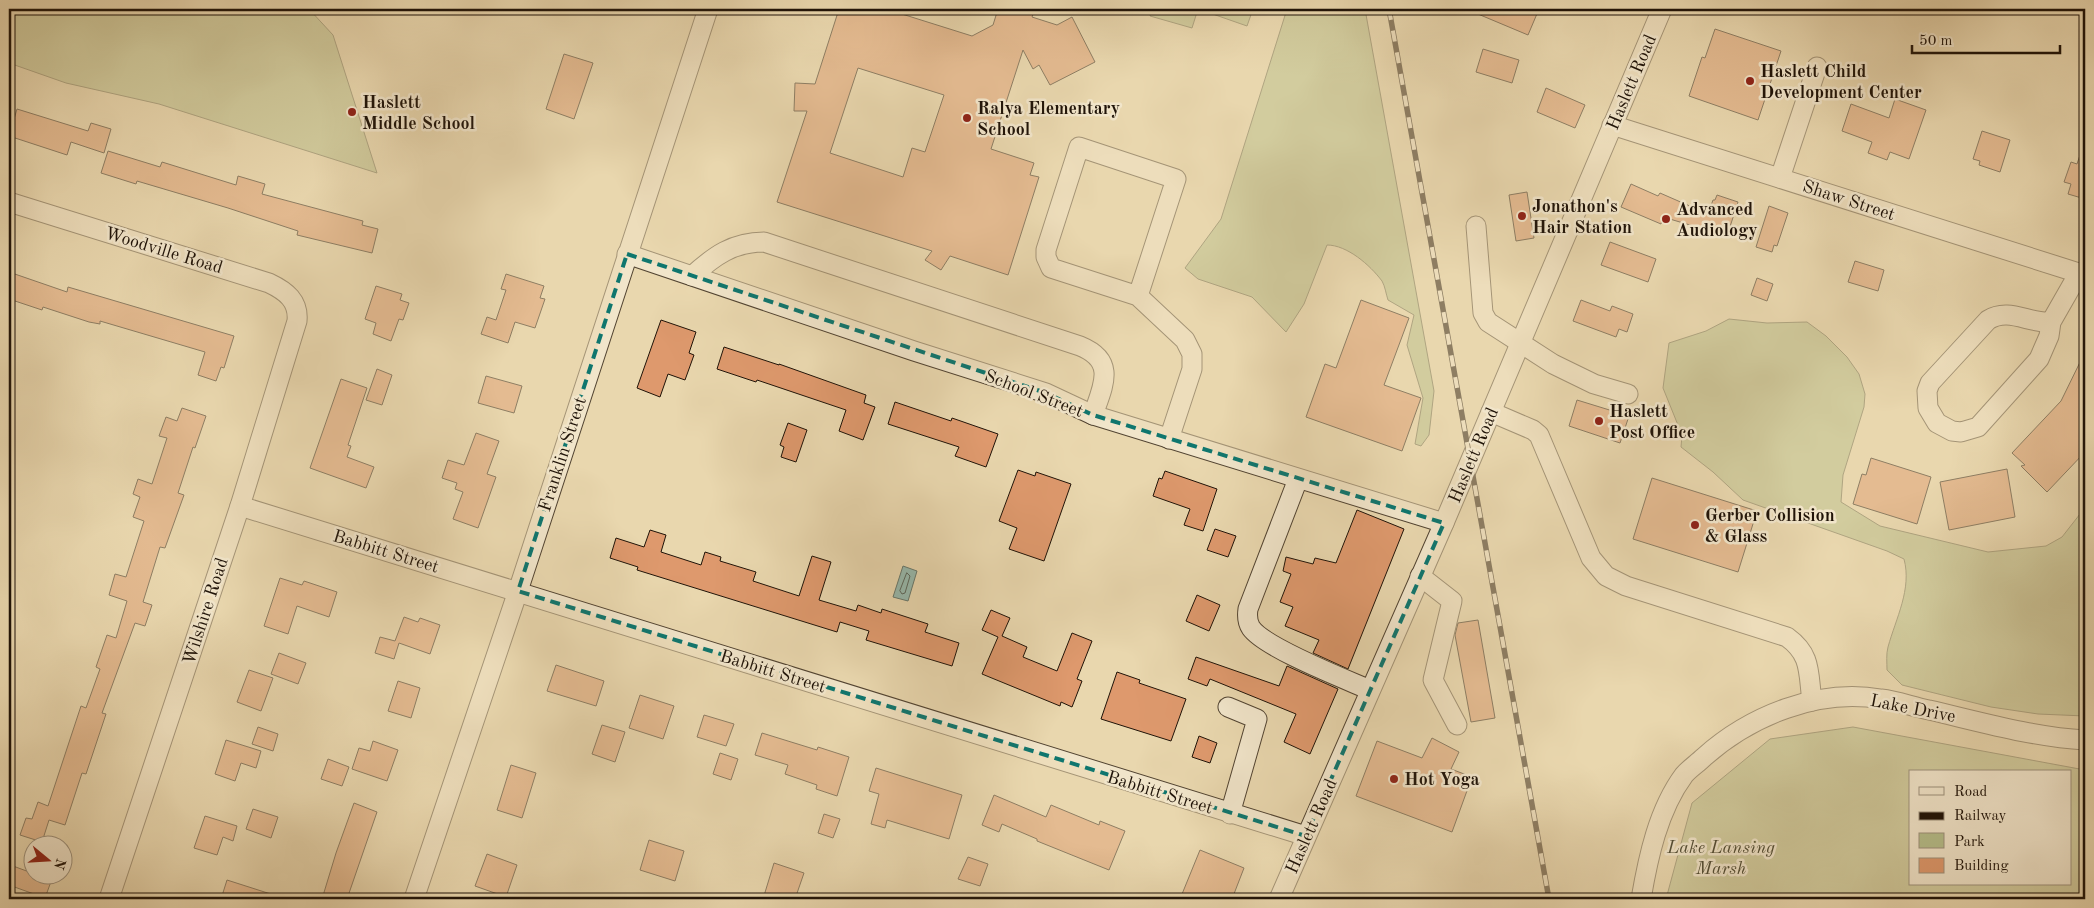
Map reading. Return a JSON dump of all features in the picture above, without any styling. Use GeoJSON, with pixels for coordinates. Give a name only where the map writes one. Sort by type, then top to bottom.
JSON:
{"type":"FeatureCollection","features":[{"type":"Feature","properties":{"kind":"street","name":"Franklin Street"},"geometry":{"type":"LineString","coordinates":[[414,899],[518,591],[708,9]]}},
{"type":"Feature","properties":{"kind":"street","name":"Haslett Road"},"geometry":{"type":"LineString","coordinates":[[1279,899],[1444,523],[1662,9]]}},
{"type":"Feature","properties":{"kind":"street"},"geometry":{"type":"LineString","coordinates":[[1780,178],[1816,67]]}},
{"type":"Feature","properties":{"kind":"street","name":"Shaw Street"},"geometry":{"type":"LineString","coordinates":[[1612,125],[2082,274]]}},
{"type":"Feature","properties":{"kind":"street"},"geometry":{"type":"LineString","coordinates":[[1138,296],[1176,179],[1079,147],[1046,250],[1048,263],[1051,268],[1138,296],[1185,340],[1192,354],[1192,369],[1169,439]]}},
{"type":"Feature","properties":{"kind":"street","name":"Woodville Road"},"geometry":{"type":"LineString","coordinates":[[9,202],[269,283],[280,288],[291,298],[298,310],[298,321]]}},
{"type":"Feature","properties":{"kind":"street"},"geometry":{"type":"LineString","coordinates":[[1476,226],[1485,316],[1490,324],[1553,364],[1594,384],[1628,394]]}},
{"type":"Feature","properties":{"kind":"street"},"geometry":{"type":"LineString","coordinates":[[692,276],[706,263],[728,248],[745,243],[764,242],[1080,346],[1094,352],[1100,359],[1105,373],[1104,384],[1093,415]]}},
{"type":"Feature","properties":{"kind":"street","name":"School Street"},"geometry":{"type":"LineString","coordinates":[[628,254],[1046,393],[1093,415],[1444,523]]}},
{"type":"Feature","properties":{"kind":"street"},"geometry":{"type":"LineString","coordinates":[[2051,322],[2032,321],[2006,314],[1988,320],[1930,383],[1926,400],[1931,416],[1944,428],[1952,431],[1970,431],[1978,427],[2039,359],[2049,336],[2051,322],[2082,274]]}},
{"type":"Feature","properties":{"kind":"street","name":"Wilshire Road"},"geometry":{"type":"LineString","coordinates":[[109,899],[240,506],[298,321]]}},
{"type":"Feature","properties":{"kind":"street"},"geometry":{"type":"LineString","coordinates":[[1491,412],[1533,430],[1544,442],[1591,558],[1606,576],[1626,586],[1787,637],[1796,643],[1806,657],[1812,701]]}},
{"type":"Feature","properties":{"kind":"street"},"geometry":{"type":"LineString","coordinates":[[1298,479],[1248,609],[1248,623],[1256,633],[1282,650],[1370,690]]}},
{"type":"Feature","properties":{"kind":"street","name":"Babbitt Street"},"geometry":{"type":"LineString","coordinates":[[240,506],[1306,836]]}},
{"type":"Feature","properties":{"kind":"street"},"geometry":{"type":"LineString","coordinates":[[1420,576],[1452,601],[1433,680],[1457,724]]}},
{"type":"Feature","properties":{"kind":"street","name":"Lake Drive"},"geometry":{"type":"LineString","coordinates":[[1640,899],[1654,841],[1667,806],[1685,775],[1714,748],[1740,729],[1769,715],[1812,701],[1848,697],[1880,698],[2032,734],[2085,740]]}},
{"type":"Feature","properties":{"kind":"street"},"geometry":{"type":"LineString","coordinates":[[1228,706],[1257,719],[1230,814]]}},
{"type":"Feature","properties":{"kind":"highlighted area"},"geometry":{"type":"Polygon","coordinates":[[[627,254],[1046,393],[1093,415],[1444,523],[1306,836],[518,591],[627,254]]]}},
{"type":"Feature","properties":{"kind":"green space"},"geometry":{"type":"Polygon","coordinates":[[[9,9],[309,9],[333,35],[377,173],[159,104],[66,83],[9,63],[9,9]]]}},
{"type":"Feature","properties":{"kind":"green space"},"geometry":{"type":"Polygon","coordinates":[[[1152,9],[1198,9],[1192,28],[1150,16],[1152,9]]]}},
{"type":"Feature","properties":{"kind":"green space"},"geometry":{"type":"Polygon","coordinates":[[[1205,9],[1253,9],[1247,26],[1204,11],[1205,9]]]}},
{"type":"Feature","properties":{"kind":"green space"},"geometry":{"type":"Polygon","coordinates":[[[1287,9],[1365,9],[1434,391],[1429,435],[1421,446],[1415,444],[1423,398],[1407,345],[1414,315],[1388,300],[1382,281],[1358,257],[1342,248],[1327,245],[1304,304],[1286,332],[1252,297],[1198,279],[1185,268],[1221,219],[1287,9]]]}},
{"type":"Feature","properties":{"kind":"green space"},"geometry":{"type":"Polygon","coordinates":[[[1729,319],[1767,323],[1807,322],[1826,336],[1847,357],[1859,374],[1865,394],[1864,407],[1843,475],[1841,502],[1880,526],[1988,552],[2046,546],[2062,537],[2080,514],[2085,503],[2085,716],[2038,714],[1991,707],[1902,685],[1887,670],[1887,653],[1905,592],[1906,570],[1904,559],[1887,551],[1743,500],[1713,472],[1681,447],[1682,435],[1663,388],[1669,343],[1706,331],[1729,319]]]}},
{"type":"Feature","properties":{"kind":"green space","name":"Lake Lansing Marsh"},"geometry":{"type":"Polygon","coordinates":[[[1853,727],[2085,770],[2085,899],[1666,899],[1692,803],[1770,739],[1853,727]]]}},
{"type":"Feature","properties":{"kind":"water"},"geometry":{"type":"Polygon","coordinates":[[[903,566],[917,571],[908,601],[893,597],[903,566]]]}},
{"type":"Feature","properties":{"kind":"building"},"geometry":{"type":"Polygon","coordinates":[[[839,9],[886,9],[972,36],[993,25],[998,9],[1035,9],[1032,17],[1057,25],[1072,17],[1095,62],[1050,85],[1039,65],[1033,69],[1023,50],[991,149],[1034,163],[1030,175],[1039,177],[1008,275],[950,256],[941,270],[925,260],[932,251],[777,202],[807,111],[794,111],[795,83],[815,84],[839,9]],[[858,68],[830,153],[903,177],[912,148],[925,152],[944,95],[858,68]]]}},
{"type":"Feature","properties":{"kind":"building"},"geometry":{"type":"Polygon","coordinates":[[[1466,9],[1539,9],[1528,35],[1466,9]]]}},
{"type":"Feature","properties":{"kind":"building"},"geometry":{"type":"Polygon","coordinates":[[[1715,29],[1781,51],[1758,120],[1689,96],[1702,57],[1705,58],[1715,29]]]}},
{"type":"Feature","properties":{"kind":"building"},"geometry":{"type":"Polygon","coordinates":[[[1483,49],[1519,60],[1512,83],[1476,72],[1483,49]]]}},
{"type":"Feature","properties":{"kind":"building"},"geometry":{"type":"Polygon","coordinates":[[[564,54],[593,63],[574,119],[546,109],[564,54]]]}},
{"type":"Feature","properties":{"kind":"building"},"geometry":{"type":"Polygon","coordinates":[[[1546,88],[1585,105],[1575,128],[1537,112],[1546,88]]]}},
{"type":"Feature","properties":{"kind":"building"},"geometry":{"type":"Polygon","coordinates":[[[1895,99],[1926,110],[1909,159],[1890,152],[1887,160],[1868,153],[1872,142],[1842,131],[1851,104],[1889,118],[1895,99]]]}},
{"type":"Feature","properties":{"kind":"building"},"geometry":{"type":"Polygon","coordinates":[[[17,109],[88,131],[91,123],[111,129],[104,153],[71,142],[67,155],[9,136],[17,109]]]}},
{"type":"Feature","properties":{"kind":"building"},"geometry":{"type":"Polygon","coordinates":[[[1982,131],[2010,140],[2000,172],[1979,165],[1980,161],[1973,159],[1982,131]]]}},
{"type":"Feature","properties":{"kind":"building"},"geometry":{"type":"Polygon","coordinates":[[[2082,149],[2085,149],[2085,199],[2068,194],[2071,184],[2064,182],[2071,162],[2077,164],[2082,149]]]}},
{"type":"Feature","properties":{"kind":"building"},"geometry":{"type":"Polygon","coordinates":[[[108,151],[160,167],[162,162],[236,185],[238,176],[265,184],[262,194],[363,221],[362,225],[378,229],[372,253],[297,235],[298,231],[228,208],[137,181],[136,184],[101,173],[108,151]]]}},
{"type":"Feature","properties":{"kind":"building"},"geometry":{"type":"Polygon","coordinates":[[[1631,184],[1658,196],[1660,193],[1708,214],[1717,195],[1738,202],[1727,236],[1663,217],[1661,224],[1621,207],[1631,184]]]}},
{"type":"Feature","properties":{"kind":"building","name":"Jonathon's Hair Station"},"geometry":{"type":"Polygon","coordinates":[[[1527,192],[1534,238],[1516,241],[1509,195],[1527,192]]]}},
{"type":"Feature","properties":{"kind":"building"},"geometry":{"type":"Polygon","coordinates":[[[1769,206],[1788,213],[1777,246],[1774,245],[1772,252],[1756,247],[1769,206]]]}},
{"type":"Feature","properties":{"kind":"building"},"geometry":{"type":"Polygon","coordinates":[[[1610,242],[1656,259],[1648,282],[1601,265],[1610,242]]]}},
{"type":"Feature","properties":{"kind":"building"},"geometry":{"type":"Polygon","coordinates":[[[1855,261],[1884,270],[1878,291],[1848,282],[1855,261]]]}},
{"type":"Feature","properties":{"kind":"building"},"geometry":{"type":"Polygon","coordinates":[[[9,272],[67,292],[68,287],[234,336],[224,368],[221,367],[216,381],[198,375],[205,352],[100,321],[100,324],[89,322],[43,307],[42,310],[9,299],[9,272]]]}},
{"type":"Feature","properties":{"kind":"building"},"geometry":{"type":"Polygon","coordinates":[[[506,274],[544,286],[540,298],[545,299],[535,328],[515,322],[508,343],[481,334],[487,317],[496,320],[506,290],[501,289],[506,274]]]}},
{"type":"Feature","properties":{"kind":"building"},"geometry":{"type":"Polygon","coordinates":[[[1757,278],[1773,284],[1767,301],[1751,295],[1757,278]]]}},
{"type":"Feature","properties":{"kind":"building"},"geometry":{"type":"Polygon","coordinates":[[[376,286],[402,294],[400,300],[409,303],[403,320],[399,319],[391,341],[373,334],[376,323],[365,319],[376,286]]]}},
{"type":"Feature","properties":{"kind":"building"},"geometry":{"type":"Polygon","coordinates":[[[1361,300],[1409,318],[1384,385],[1421,398],[1402,451],[1306,417],[1325,364],[1336,368],[1361,300]]]}},
{"type":"Feature","properties":{"kind":"building"},"geometry":{"type":"Polygon","coordinates":[[[1581,300],[1610,311],[1612,306],[1633,314],[1627,332],[1619,329],[1616,337],[1573,321],[1581,300]]]}},
{"type":"Feature","properties":{"kind":"building"},"geometry":{"type":"Polygon","coordinates":[[[661,320],[696,332],[689,353],[694,355],[685,380],[668,374],[660,397],[637,388],[661,320]]]}},
{"type":"Feature","properties":{"kind":"building"},"geometry":{"type":"Polygon","coordinates":[[[724,347],[779,364],[866,395],[864,403],[875,407],[863,440],[839,431],[846,410],[757,380],[756,382],[717,369],[724,347]]]}},
{"type":"Feature","properties":{"kind":"building"},"geometry":{"type":"Polygon","coordinates":[[[2085,352],[2085,452],[2047,492],[2021,466],[2025,465],[2012,453],[2061,401],[2085,352]]]}},
{"type":"Feature","properties":{"kind":"building"},"geometry":{"type":"Polygon","coordinates":[[[377,369],[392,375],[382,405],[366,400],[377,369]]]}},
{"type":"Feature","properties":{"kind":"building"},"geometry":{"type":"Polygon","coordinates":[[[486,376],[522,386],[514,413],[478,403],[486,376]]]}},
{"type":"Feature","properties":{"kind":"building"},"geometry":{"type":"Polygon","coordinates":[[[341,379],[367,388],[348,445],[351,446],[347,457],[374,467],[366,488],[310,468],[341,379]]]}},
{"type":"Feature","properties":{"kind":"building","name":"Haslett Post Office"},"geometry":{"type":"Polygon","coordinates":[[[1577,400],[1629,416],[1620,443],[1569,426],[1577,400]]]}},
{"type":"Feature","properties":{"kind":"building"},"geometry":{"type":"Polygon","coordinates":[[[895,402],[951,421],[952,418],[998,434],[986,467],[955,456],[959,447],[888,424],[895,402]]]}},
{"type":"Feature","properties":{"kind":"building"},"geometry":{"type":"Polygon","coordinates":[[[182,408],[206,416],[195,448],[193,447],[178,493],[184,495],[165,548],[160,547],[143,602],[152,605],[145,626],[135,623],[102,713],[106,714],[86,774],[82,773],[65,825],[49,820],[44,836],[20,835],[26,818],[32,819],[38,802],[48,806],[81,706],[86,708],[100,669],[96,667],[107,635],[116,638],[127,601],[109,595],[115,574],[126,577],[144,521],[133,517],[140,497],[133,494],[138,479],[152,484],[167,438],[159,436],[166,417],[177,421],[182,408]]]}},
{"type":"Feature","properties":{"kind":"building"},"geometry":{"type":"Polygon","coordinates":[[[788,423],[807,430],[796,462],[781,457],[784,447],[780,445],[788,423]]]}},
{"type":"Feature","properties":{"kind":"building"},"geometry":{"type":"Polygon","coordinates":[[[476,433],[499,441],[487,474],[496,477],[478,528],[453,519],[463,492],[455,489],[457,483],[442,478],[448,460],[464,465],[476,433]]]}},
{"type":"Feature","properties":{"kind":"building"},"geometry":{"type":"Polygon","coordinates":[[[1871,458],[1931,477],[1917,524],[1853,504],[1862,474],[1866,475],[1871,458]]]}},
{"type":"Feature","properties":{"kind":"building"},"geometry":{"type":"Polygon","coordinates":[[[2007,469],[2015,517],[1949,530],[1940,482],[2007,469]]]}},
{"type":"Feature","properties":{"kind":"building"},"geometry":{"type":"Polygon","coordinates":[[[1018,470],[1035,476],[1036,472],[1071,484],[1044,561],[1009,549],[1017,528],[999,521],[1018,470]]]}},
{"type":"Feature","properties":{"kind":"building"},"geometry":{"type":"Polygon","coordinates":[[[1165,471],[1217,489],[1203,531],[1184,525],[1190,509],[1153,496],[1159,478],[1162,479],[1165,471]]]}},
{"type":"Feature","properties":{"kind":"building","name":"Gerber Collision & Glass"},"geometry":{"type":"Polygon","coordinates":[[[1652,478],[1757,511],[1738,572],[1633,539],[1652,478]]]}},
{"type":"Feature","properties":{"kind":"building"},"geometry":{"type":"Polygon","coordinates":[[[1357,510],[1404,529],[1348,669],[1313,653],[1319,640],[1285,626],[1293,607],[1280,602],[1291,574],[1283,571],[1286,557],[1313,564],[1315,558],[1336,563],[1357,510]]]}},
{"type":"Feature","properties":{"kind":"building"},"geometry":{"type":"Polygon","coordinates":[[[1215,529],[1236,536],[1228,557],[1207,550],[1215,529]]]}},
{"type":"Feature","properties":{"kind":"building"},"geometry":{"type":"Polygon","coordinates":[[[650,530],[666,535],[661,552],[701,565],[705,552],[721,557],[720,561],[756,572],[753,581],[799,596],[812,556],[831,562],[819,600],[856,611],[858,605],[881,613],[882,609],[928,624],[925,632],[959,643],[952,666],[866,640],[869,631],[840,622],[837,632],[637,570],[638,567],[610,558],[616,538],[644,547],[650,530]]]}},
{"type":"Feature","properties":{"kind":"building"},"geometry":{"type":"Polygon","coordinates":[[[280,578],[302,585],[304,581],[337,592],[329,617],[297,606],[288,634],[264,626],[280,578]]]}},
{"type":"Feature","properties":{"kind":"building"},"geometry":{"type":"Polygon","coordinates":[[[1197,595],[1220,605],[1209,631],[1186,621],[1197,595]]]}},
{"type":"Feature","properties":{"kind":"building"},"geometry":{"type":"Polygon","coordinates":[[[991,610],[1010,618],[1002,636],[1027,647],[1023,657],[1057,671],[1072,633],[1092,641],[1077,679],[1082,681],[1072,707],[1061,702],[1060,706],[982,674],[998,637],[982,630],[991,610]]]}},
{"type":"Feature","properties":{"kind":"building"},"geometry":{"type":"Polygon","coordinates":[[[404,617],[418,622],[420,618],[440,625],[430,654],[399,643],[394,659],[375,653],[380,637],[395,641],[404,617]]]}},
{"type":"Feature","properties":{"kind":"building"},"geometry":{"type":"Polygon","coordinates":[[[1478,620],[1495,718],[1471,722],[1455,635],[1458,623],[1478,620]]]}},
{"type":"Feature","properties":{"kind":"building"},"geometry":{"type":"Polygon","coordinates":[[[279,653],[306,663],[298,684],[271,674],[279,653]]]}},
{"type":"Feature","properties":{"kind":"building"},"geometry":{"type":"Polygon","coordinates":[[[1196,657],[1279,686],[1287,666],[1338,689],[1310,754],[1284,742],[1296,714],[1210,679],[1207,686],[1188,679],[1196,657]]]}},
{"type":"Feature","properties":{"kind":"building"},"geometry":{"type":"Polygon","coordinates":[[[556,665],[604,681],[596,706],[547,691],[556,665]]]}},
{"type":"Feature","properties":{"kind":"building"},"geometry":{"type":"Polygon","coordinates":[[[249,670],[273,678],[261,711],[237,702],[249,670]]]}},
{"type":"Feature","properties":{"kind":"building"},"geometry":{"type":"Polygon","coordinates":[[[1117,672],[1140,680],[1139,683],[1186,699],[1171,741],[1101,719],[1117,672]]]}},
{"type":"Feature","properties":{"kind":"building"},"geometry":{"type":"Polygon","coordinates":[[[398,681],[420,688],[411,718],[388,711],[398,681]]]}},
{"type":"Feature","properties":{"kind":"building"},"geometry":{"type":"Polygon","coordinates":[[[640,695],[674,706],[663,739],[629,728],[640,695]]]}},
{"type":"Feature","properties":{"kind":"building"},"geometry":{"type":"Polygon","coordinates":[[[704,715],[734,724],[726,746],[697,737],[704,715]]]}},
{"type":"Feature","properties":{"kind":"building"},"geometry":{"type":"Polygon","coordinates":[[[602,725],[625,732],[615,762],[592,754],[602,725]]]}},
{"type":"Feature","properties":{"kind":"building"},"geometry":{"type":"Polygon","coordinates":[[[258,727],[278,734],[273,751],[252,744],[258,727]]]}},
{"type":"Feature","properties":{"kind":"building"},"geometry":{"type":"Polygon","coordinates":[[[762,733],[817,750],[818,747],[849,757],[837,796],[816,789],[817,785],[785,774],[788,765],[755,755],[762,733]]]}},
{"type":"Feature","properties":{"kind":"building"},"geometry":{"type":"Polygon","coordinates":[[[1199,736],[1217,743],[1210,763],[1192,757],[1199,736]]]}},
{"type":"Feature","properties":{"kind":"building"},"geometry":{"type":"Polygon","coordinates":[[[1432,738],[1459,752],[1451,769],[1472,777],[1452,832],[1356,796],[1377,741],[1422,758],[1432,738]]]}},
{"type":"Feature","properties":{"kind":"building"},"geometry":{"type":"Polygon","coordinates":[[[226,740],[261,751],[256,768],[241,763],[235,781],[215,774],[226,740]]]}},
{"type":"Feature","properties":{"kind":"building"},"geometry":{"type":"Polygon","coordinates":[[[373,741],[398,750],[387,781],[352,769],[359,748],[370,751],[373,741]]]}},
{"type":"Feature","properties":{"kind":"building"},"geometry":{"type":"Polygon","coordinates":[[[720,753],[738,759],[731,780],[713,774],[720,753]]]}},
{"type":"Feature","properties":{"kind":"building"},"geometry":{"type":"Polygon","coordinates":[[[328,759],[349,767],[342,786],[321,779],[328,759]]]}},
{"type":"Feature","properties":{"kind":"building"},"geometry":{"type":"Polygon","coordinates":[[[511,765],[536,773],[522,818],[497,810],[511,765]]]}},
{"type":"Feature","properties":{"kind":"building"},"geometry":{"type":"Polygon","coordinates":[[[876,768],[962,795],[949,839],[887,820],[885,828],[871,824],[879,794],[869,791],[876,768]]]}},
{"type":"Feature","properties":{"kind":"building"},"geometry":{"type":"Polygon","coordinates":[[[994,795],[1046,817],[1051,805],[1099,825],[1100,821],[1125,831],[1109,870],[1037,841],[1037,839],[1002,824],[999,832],[982,825],[994,795]]]}},
{"type":"Feature","properties":{"kind":"building"},"geometry":{"type":"Polygon","coordinates":[[[354,803],[377,812],[347,899],[322,899],[336,853],[354,803]]]}},
{"type":"Feature","properties":{"kind":"building"},"geometry":{"type":"Polygon","coordinates":[[[253,809],[278,817],[271,838],[246,829],[253,809]]]}},
{"type":"Feature","properties":{"kind":"building"},"geometry":{"type":"Polygon","coordinates":[[[824,814],[840,819],[833,838],[818,833],[824,814]]]}},
{"type":"Feature","properties":{"kind":"building"},"geometry":{"type":"Polygon","coordinates":[[[205,816],[237,826],[233,841],[223,837],[217,855],[194,848],[205,816]]]}},
{"type":"Feature","properties":{"kind":"building"},"geometry":{"type":"Polygon","coordinates":[[[649,840],[684,851],[675,881],[640,870],[649,840]]]}},
{"type":"Feature","properties":{"kind":"building"},"geometry":{"type":"Polygon","coordinates":[[[1200,850],[1244,868],[1232,899],[1180,899],[1200,850]]]}},
{"type":"Feature","properties":{"kind":"building"},"geometry":{"type":"Polygon","coordinates":[[[487,854],[517,865],[506,897],[475,886],[487,854]]]}},
{"type":"Feature","properties":{"kind":"building"},"geometry":{"type":"Polygon","coordinates":[[[968,857],[988,864],[980,886],[958,879],[968,857]]]}},
{"type":"Feature","properties":{"kind":"building"},"geometry":{"type":"Polygon","coordinates":[[[774,863],[804,873],[795,899],[763,899],[774,863]]]}},
{"type":"Feature","properties":{"kind":"building"},"geometry":{"type":"Polygon","coordinates":[[[13,866],[22,869],[22,886],[49,886],[45,898],[9,885],[9,876],[13,866]]]}},
{"type":"Feature","properties":{"kind":"building"},"geometry":{"type":"Polygon","coordinates":[[[227,880],[277,896],[277,899],[221,899],[227,880]]]}},
{"type":"Feature","properties":{"kind":"railway"},"geometry":{"type":"LineString","coordinates":[[1389,9],[1549,899]]}},
{"type":"Feature","properties":{"kind":"place","name":"Haslett Child Development Center"},"geometry":{"type":"Point","coordinates":[1750,81]}},
{"type":"Feature","properties":{"kind":"place","name":"Haslett Middle School"},"geometry":{"type":"Point","coordinates":[352,112]}},
{"type":"Feature","properties":{"kind":"place","name":"Ralya Elementary School"},"geometry":{"type":"Point","coordinates":[967,118]}},
{"type":"Feature","properties":{"kind":"place","name":"Jonathon's Hair Station"},"geometry":{"type":"Point","coordinates":[1522,216]}},
{"type":"Feature","properties":{"kind":"place","name":"Advanced Audiology"},"geometry":{"type":"Point","coordinates":[1666,219]}},
{"type":"Feature","properties":{"kind":"place","name":"Haslett Post Office"},"geometry":{"type":"Point","coordinates":[1599,421]}},
{"type":"Feature","properties":{"kind":"place","name":"Gerber Collision & Glass"},"geometry":{"type":"Point","coordinates":[1695,525]}},
{"type":"Feature","properties":{"kind":"place","name":"Hot Yoga"},"geometry":{"type":"Point","coordinates":[1394,779]}}]}
